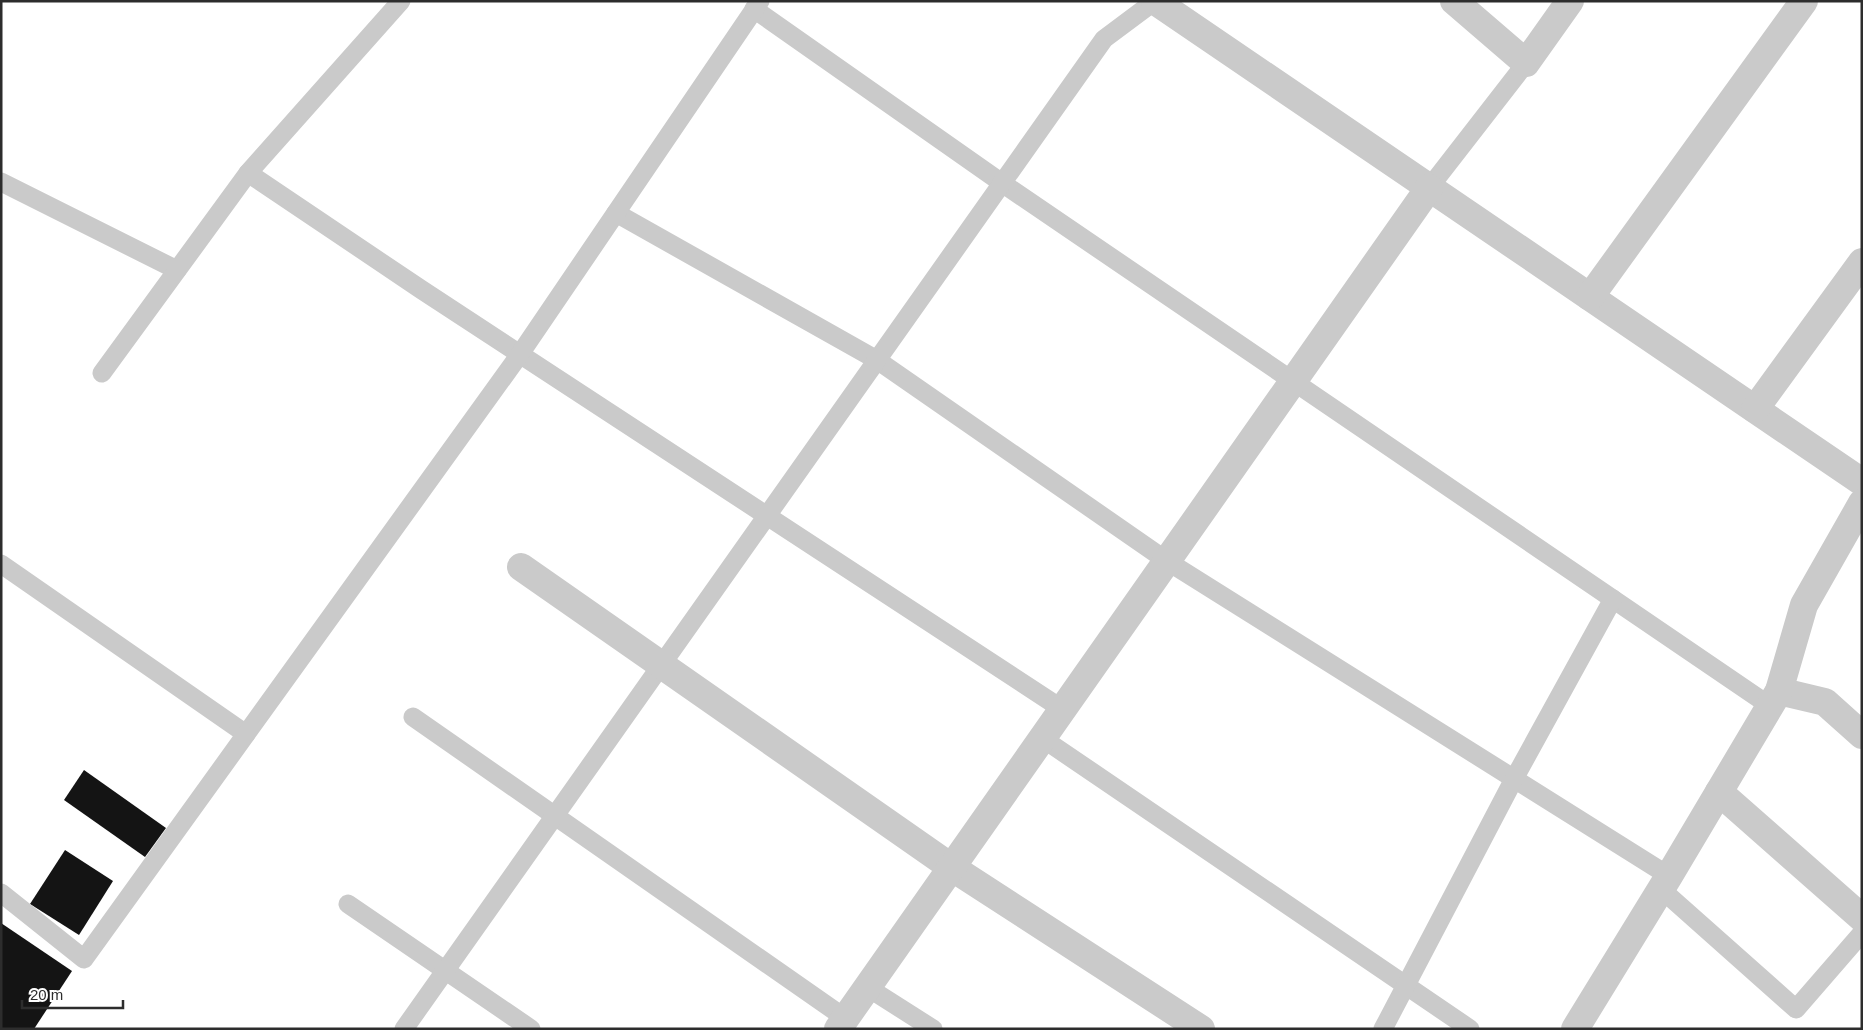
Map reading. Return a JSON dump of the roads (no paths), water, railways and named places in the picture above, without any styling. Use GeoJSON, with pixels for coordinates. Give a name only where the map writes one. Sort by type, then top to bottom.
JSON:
{"type":"FeatureCollection","features":[{"type":"Feature","properties":{"kind":"street"},"geometry":{"type":"LineString","coordinates":[[1155,1],[1862,482]]}},
{"type":"Feature","properties":{"kind":"street"},"geometry":{"type":"LineString","coordinates":[[1454,1],[1526,63],[1570,1]]}},
{"type":"Feature","properties":{"kind":"street"},"geometry":{"type":"LineString","coordinates":[[1590,297],[1804,1]]}},
{"type":"Feature","properties":{"kind":"street"},"geometry":{"type":"LineString","coordinates":[[842,1024],[1429,188]]}},
{"type":"Feature","properties":{"kind":"street"},"geometry":{"type":"LineString","coordinates":[[1755,409],[1862,262]]}},
{"type":"Feature","properties":{"kind":"street"},"geometry":{"type":"LineString","coordinates":[[1585,1025],[1665,883],[1775,699],[1804,605],[1862,503]]}},
{"type":"Feature","properties":{"kind":"street"},"geometry":{"type":"LineString","coordinates":[[521,567],[952,867],[1201,1029]]}},
{"type":"Feature","properties":{"kind":"street"},"geometry":{"type":"LineString","coordinates":[[1775,699],[1825,702],[1862,735]]}},
{"type":"Feature","properties":{"kind":"street"},"geometry":{"type":"LineString","coordinates":[[1719,792],[1862,918]]}},
{"type":"Feature","properties":{"kind":"lane"},"geometry":{"type":"LineString","coordinates":[[102,373],[248,173],[401,1]]}},
{"type":"Feature","properties":{"kind":"lane"},"geometry":{"type":"LineString","coordinates":[[404,1029],[1104,39],[1155,1]]}},
{"type":"Feature","properties":{"kind":"lane"},"geometry":{"type":"LineString","coordinates":[[1,893],[84,959],[520,354],[757,5],[1002,184],[1613,600],[1775,699]]}},
{"type":"Feature","properties":{"kind":"lane"},"geometry":{"type":"LineString","coordinates":[[1429,188],[1526,63]]}},
{"type":"Feature","properties":{"kind":"lane"},"geometry":{"type":"LineString","coordinates":[[248,173],[1062,710]]}},
{"type":"Feature","properties":{"kind":"lane"},"geometry":{"type":"LineString","coordinates":[[1,182],[177,270]]}},
{"type":"Feature","properties":{"kind":"lane"},"geometry":{"type":"LineString","coordinates":[[616,213],[877,360],[1167,560],[1514,779],[1665,883],[1796,1009],[1862,933]]}},
{"type":"Feature","properties":{"kind":"lane"},"geometry":{"type":"LineString","coordinates":[[1,564],[246,734]]}},
{"type":"Feature","properties":{"kind":"lane"},"geometry":{"type":"LineString","coordinates":[[1383,1029],[1514,779],[1613,600]]}},
{"type":"Feature","properties":{"kind":"lane"},"geometry":{"type":"LineString","coordinates":[[413,717],[555,816],[842,1024]]}},
{"type":"Feature","properties":{"kind":"lane"},"geometry":{"type":"LineString","coordinates":[[1042,738],[1470,1029]]}},
{"type":"Feature","properties":{"kind":"lane"},"geometry":{"type":"LineString","coordinates":[[348,904],[531,1029]]}},
{"type":"Feature","properties":{"kind":"lane"},"geometry":{"type":"LineString","coordinates":[[867,987],[933,1029]]}}]}
